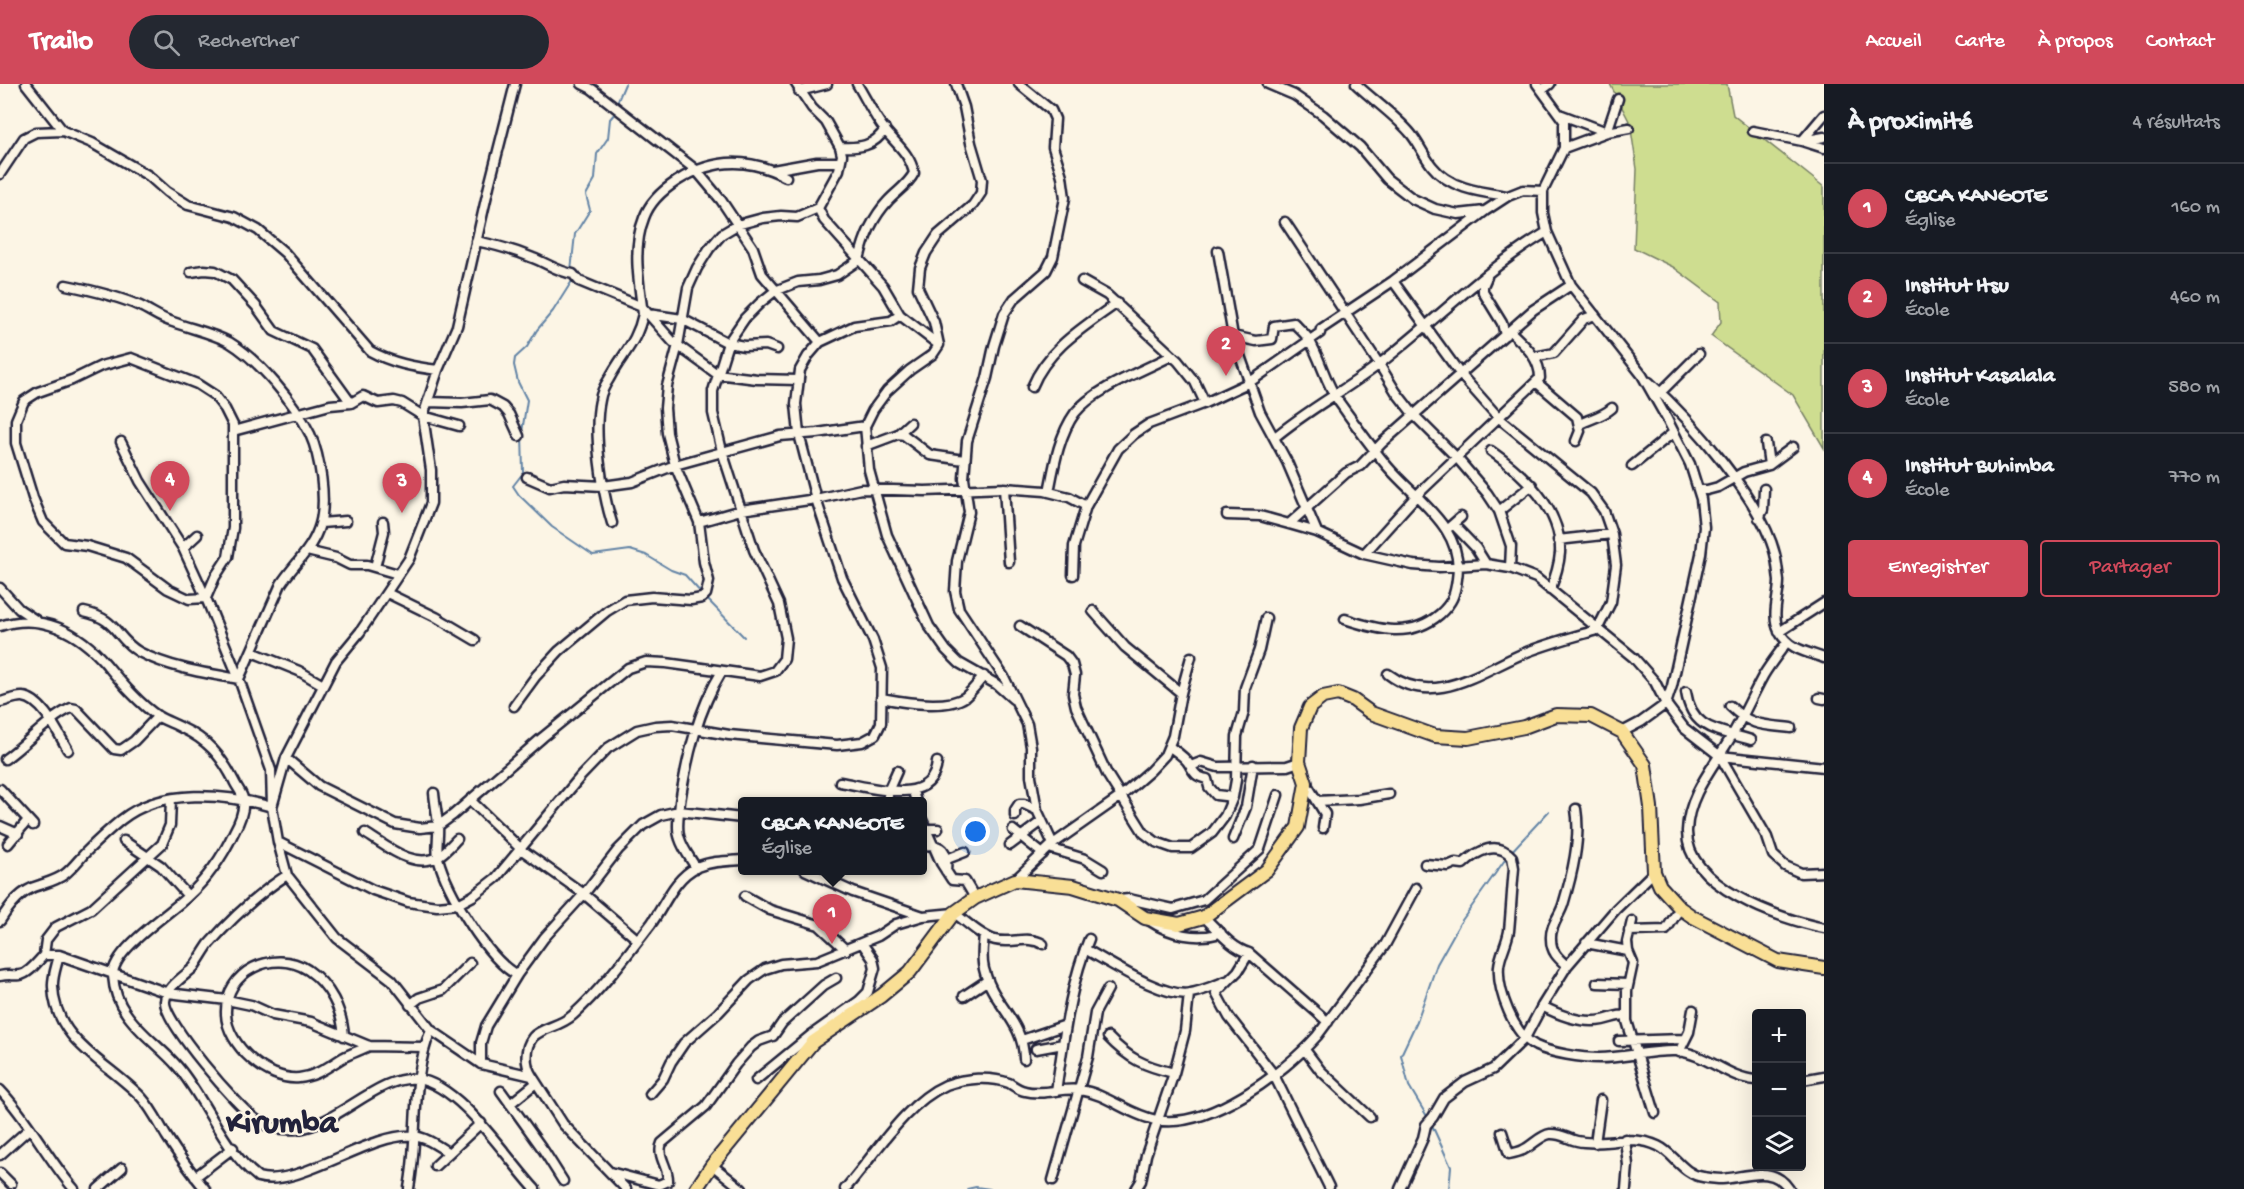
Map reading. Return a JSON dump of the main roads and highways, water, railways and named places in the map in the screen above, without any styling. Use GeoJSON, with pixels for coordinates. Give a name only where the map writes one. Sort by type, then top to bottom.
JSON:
{"type":"FeatureCollection","features":[{"type":"Feature","properties":{"kind":"highway"},"geometry":{"type":"LineString","coordinates":[[696,1189],[712,1165],[813,1042],[881,996],[910,972],[954,913],[975,898],[1015,880],[1073,886],[1118,900],[1145,918],[1179,924],[1204,917],[1267,870],[1298,827],[1306,783],[1299,762],[1301,728],[1310,707],[1323,697],[1338,694],[1353,700],[1371,714],[1435,735],[1468,738],[1524,727],[1556,715],[1591,716],[1622,732],[1645,765],[1651,807],[1653,872],[1660,886],[1680,908],[1778,961],[1824,968]]}},
{"type":"Feature","properties":{"kind":"waterway"},"geometry":{"type":"LineString","coordinates":[[616,105],[625,84]]}},
{"type":"Feature","properties":{"kind":"waterway"},"geometry":{"type":"LineString","coordinates":[[571,271],[575,234],[590,210],[586,195],[595,179],[597,154],[608,138],[610,119],[616,112]]}},
{"type":"Feature","properties":{"kind":"waterway"},"geometry":{"type":"LineString","coordinates":[[571,276],[572,281],[553,311],[537,330],[527,347],[515,358],[514,365],[518,382],[527,400],[522,432],[523,473],[513,486],[519,495],[552,527],[593,555],[630,550],[646,555],[671,570],[685,575],[702,594]]}},
{"type":"Feature","properties":{"kind":"waterway"},"geometry":{"type":"LineString","coordinates":[[706,598],[744,637]]}},
{"type":"Feature","properties":{"kind":"waterway"},"geometry":{"type":"LineString","coordinates":[[1510,853],[1549,811]]}},
{"type":"Feature","properties":{"kind":"waterway"},"geometry":{"type":"LineString","coordinates":[[1428,1118],[1409,1086],[1401,1055],[1417,1021],[1437,964],[1460,923],[1507,857]]}},
{"type":"Feature","properties":{"kind":"waterway"},"geometry":{"type":"LineString","coordinates":[[1431,1123],[1451,1167],[1449,1189]]}},
{"type":"Feature","properties":{"kind":"waterway"},"geometry":{"type":"LineString","coordinates":[[967,1189],[976,1187],[990,1189]]}},
{"type":"Feature","properties":{"kind":"place","name":"Institut Itsu"},"geometry":{"type":"Point","coordinates":[1226,376]}},
{"type":"Feature","properties":{"kind":"place","name":"Institut Buhimba"},"geometry":{"type":"Point","coordinates":[170,511]}},
{"type":"Feature","properties":{"kind":"place","name":"Institut Kasalala"},"geometry":{"type":"Point","coordinates":[402,513]}},
{"type":"Feature","properties":{"kind":"place","name":"CBCA KANGOTE"},"geometry":{"type":"Point","coordinates":[832,944]}},
{"type":"Feature","properties":{"kind":"district","name":"Kirumba"},"geometry":{"type":"Point","coordinates":[282,1125]}}]}
